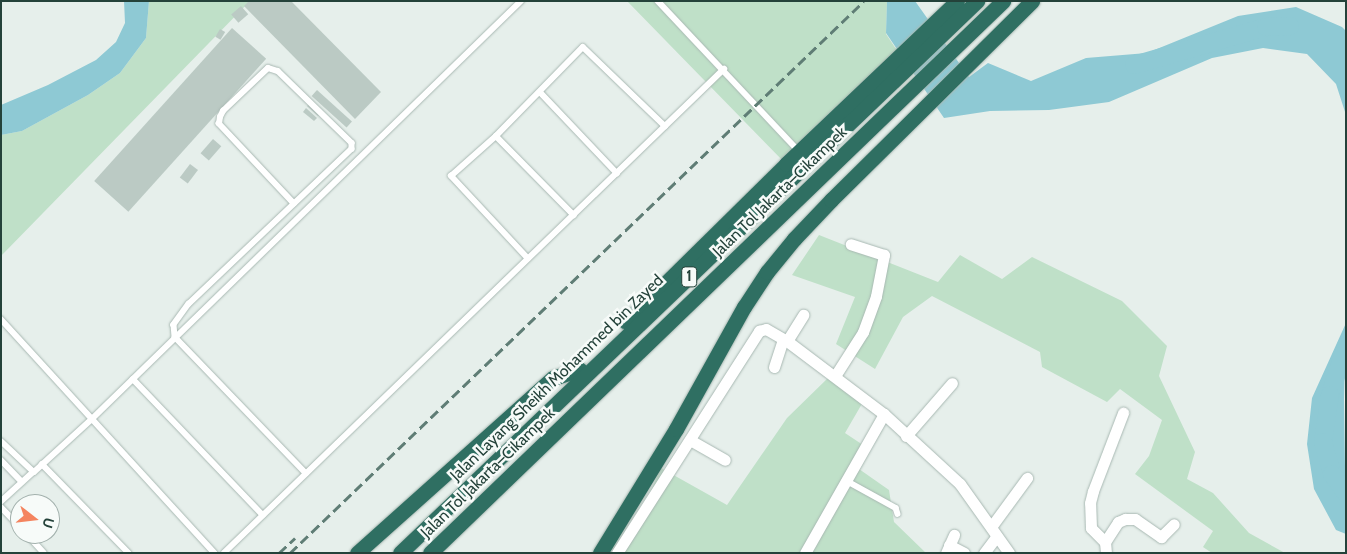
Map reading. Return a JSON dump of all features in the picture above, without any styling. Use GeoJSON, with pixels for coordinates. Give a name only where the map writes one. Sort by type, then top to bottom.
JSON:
{"type":"FeatureCollection","features":[{"type":"Feature","properties":{"kind":"highway","name":"Jalan Tol Jakarta–Cikampek"},"geometry":{"type":"LineString","coordinates":[[388,553],[580,369],[800,151],[957,1]]}},
{"type":"Feature","properties":{"kind":"highway","name":"Jalan Layang Sheikh Mohammed bin Zayed"},"geometry":{"type":"LineString","coordinates":[[400,553],[977,1]]}},
{"type":"Feature","properties":{"kind":"highway","name":"Jalan Layang Sheikh Mohammed bin Zayed"},"geometry":{"type":"LineString","coordinates":[[421,553],[990,1]]}},
{"type":"Feature","properties":{"kind":"highway","name":"Jalan Tol Jakarta–Cikampek"},"geometry":{"type":"LineString","coordinates":[[430,553],[1003,1]]}},
{"type":"Feature","properties":{"kind":"highway"},"geometry":{"type":"LineString","coordinates":[[600,553],[676,429],[744,307],[767,272],[794,239],[831,200],[979,56],[1032,1]]}},
{"type":"Feature","properties":{"kind":"highway"},"geometry":{"type":"LineString","coordinates":[[357,553],[553,378],[580,369]]}},
{"type":"Feature","properties":{"kind":"street"},"geometry":{"type":"LineString","coordinates":[[834,376],[862,332],[876,296],[884,256],[851,244]]}},
{"type":"Feature","properties":{"kind":"street"},"geometry":{"type":"LineString","coordinates":[[774,367],[785,340],[803,315]]}},
{"type":"Feature","properties":{"kind":"street"},"geometry":{"type":"LineString","coordinates":[[618,553],[759,331],[766,329],[785,340],[884,414],[960,484],[1009,553]]}},
{"type":"Feature","properties":{"kind":"street"},"geometry":{"type":"LineString","coordinates":[[906,436],[952,383]]}},
{"type":"Feature","properties":{"kind":"street"},"geometry":{"type":"LineString","coordinates":[[1122,413],[1092,490],[1090,503],[1091,528],[1106,547],[1118,522],[1126,519],[1135,519],[1161,537],[1174,524]]}},
{"type":"Feature","properties":{"kind":"street"},"geometry":{"type":"LineString","coordinates":[[805,553],[884,414]]}},
{"type":"Feature","properties":{"kind":"street"},"geometry":{"type":"LineString","coordinates":[[690,440],[725,460]]}},
{"type":"Feature","properties":{"kind":"street"},"geometry":{"type":"LineString","coordinates":[[984,553],[994,531],[1027,478]]}},
{"type":"Feature","properties":{"kind":"street"},"geometry":{"type":"LineString","coordinates":[[950,544],[964,553]]}},
{"type":"Feature","properties":{"kind":"lane"},"geometry":{"type":"LineString","coordinates":[[1,502],[92,419],[521,1]]}},
{"type":"Feature","properties":{"kind":"lane"},"geometry":{"type":"LineString","coordinates":[[658,1],[800,151]]}},
{"type":"Feature","properties":{"kind":"lane"},"geometry":{"type":"LineString","coordinates":[[528,259],[450,176],[496,136],[583,47],[665,126]]}},
{"type":"Feature","properties":{"kind":"lane"},"geometry":{"type":"LineString","coordinates":[[294,204],[219,124],[223,111],[268,68],[278,71],[353,146],[352,149],[189,304],[174,326],[175,337],[306,473]]}},
{"type":"Feature","properties":{"kind":"lane"},"geometry":{"type":"LineString","coordinates":[[224,553],[724,69]]}},
{"type":"Feature","properties":{"kind":"lane"},"geometry":{"type":"LineString","coordinates":[[540,92],[617,173]]}},
{"type":"Feature","properties":{"kind":"lane"},"geometry":{"type":"LineString","coordinates":[[496,136],[574,215]]}},
{"type":"Feature","properties":{"kind":"lane"},"geometry":{"type":"LineString","coordinates":[[1,318],[215,553]]}},
{"type":"Feature","properties":{"kind":"lane"},"geometry":{"type":"LineString","coordinates":[[133,379],[263,515]]}},
{"type":"Feature","properties":{"kind":"lane"},"geometry":{"type":"LineString","coordinates":[[1,440],[34,472]]}},
{"type":"Feature","properties":{"kind":"lane"},"geometry":{"type":"LineString","coordinates":[[1,460],[22,482]]}},
{"type":"Feature","properties":{"kind":"lane"},"geometry":{"type":"LineString","coordinates":[[42,464],[129,553]]}},
{"type":"Feature","properties":{"kind":"lane"},"geometry":{"type":"LineString","coordinates":[[845,480],[896,508],[898,514]]}},
{"type":"Feature","properties":{"kind":"lane"},"geometry":{"type":"LineString","coordinates":[[1,507],[10,516]]}},
{"type":"Feature","properties":{"kind":"green space"},"geometry":{"type":"Polygon","coordinates":[[[149,1],[250,1],[1,256],[1,135],[22,131],[88,95],[120,73],[146,38],[149,1]]]}},
{"type":"Feature","properties":{"kind":"green space"},"geometry":{"type":"Polygon","coordinates":[[[627,1],[887,1],[886,34],[900,55],[786,164],[627,1]]]}},
{"type":"Feature","properties":{"kind":"green space"},"geometry":{"type":"Polygon","coordinates":[[[819,235],[938,282],[960,255],[1002,279],[1032,257],[1122,301],[1167,346],[1159,376],[1195,452],[1187,479],[1213,493],[1249,533],[1285,553],[1212,553],[1203,547],[1213,531],[1135,474],[1149,456],[1162,420],[1120,389],[1107,402],[1042,367],[1040,352],[932,296],[903,317],[875,369],[836,344],[855,297],[792,275],[819,235]]]}},
{"type":"Feature","properties":{"kind":"green space"},"geometry":{"type":"Polygon","coordinates":[[[829,377],[863,402],[845,433],[866,447],[859,469],[889,490],[894,522],[926,553],[623,553],[661,468],[727,505],[787,418],[829,377]]]}},
{"type":"Feature","properties":{"kind":"water"},"geometry":{"type":"Polygon","coordinates":[[[124,1],[149,1],[146,38],[120,73],[88,95],[22,131],[1,135],[1,105],[48,85],[96,60],[116,42],[125,23],[124,1]]]}},
{"type":"Feature","properties":{"kind":"water"},"geometry":{"type":"Polygon","coordinates":[[[887,1],[915,1],[969,77],[988,63],[1031,81],[1086,58],[1147,53],[1238,16],[1296,7],[1342,27],[1346,31],[1346,115],[1336,84],[1307,54],[1263,48],[1212,58],[1109,102],[1049,110],[990,111],[944,118],[886,33],[887,1]]]}},
{"type":"Feature","properties":{"kind":"water"},"geometry":{"type":"Polygon","coordinates":[[[1346,323],[1344,399],[1346,534],[1336,530],[1314,489],[1307,444],[1312,398],[1346,323]]]}},
{"type":"Feature","properties":{"kind":"building"},"geometry":{"type":"Polygon","coordinates":[[[249,1],[291,1],[381,92],[355,119],[244,6],[249,1]]]}},
{"type":"Feature","properties":{"kind":"building"},"geometry":{"type":"Polygon","coordinates":[[[241,6],[248,14],[238,23],[231,15],[241,6]]]}},
{"type":"Feature","properties":{"kind":"building"},"geometry":{"type":"Polygon","coordinates":[[[232,28],[266,59],[128,212],[94,181],[232,28]]]}},
{"type":"Feature","properties":{"kind":"building"},"geometry":{"type":"Polygon","coordinates":[[[220,29],[225,32],[221,40],[215,37],[220,29]]]}},
{"type":"Feature","properties":{"kind":"building"},"geometry":{"type":"Polygon","coordinates":[[[317,90],[352,121],[347,127],[312,96],[317,90]]]}},
{"type":"Feature","properties":{"kind":"building"},"geometry":{"type":"Polygon","coordinates":[[[309,104],[321,114],[318,116],[307,106],[309,104]]]}},
{"type":"Feature","properties":{"kind":"building"},"geometry":{"type":"Polygon","coordinates":[[[306,108],[317,118],[314,121],[303,112],[306,108]]]}},
{"type":"Feature","properties":{"kind":"building"},"geometry":{"type":"Polygon","coordinates":[[[213,139],[221,146],[209,161],[201,153],[213,139]]]}},
{"type":"Feature","properties":{"kind":"building"},"geometry":{"type":"Polygon","coordinates":[[[190,164],[198,170],[188,184],[180,178],[190,164]]]}},
{"type":"Feature","properties":{"kind":"waterway"},"geometry":{"type":"LineString","coordinates":[[1134,65],[1266,27],[1290,26]]}},
{"type":"Feature","properties":{"kind":"waterway"},"geometry":{"type":"LineString","coordinates":[[1346,346],[1330,395],[1323,442],[1332,474],[1346,493]]}},
{"type":"Feature","properties":{"kind":"railway"},"geometry":{"type":"LineString","coordinates":[[290,553],[864,1]]}},
{"type":"Feature","properties":{"kind":"railway"},"geometry":{"type":"LineString","coordinates":[[279,553],[295,538]]}}]}
